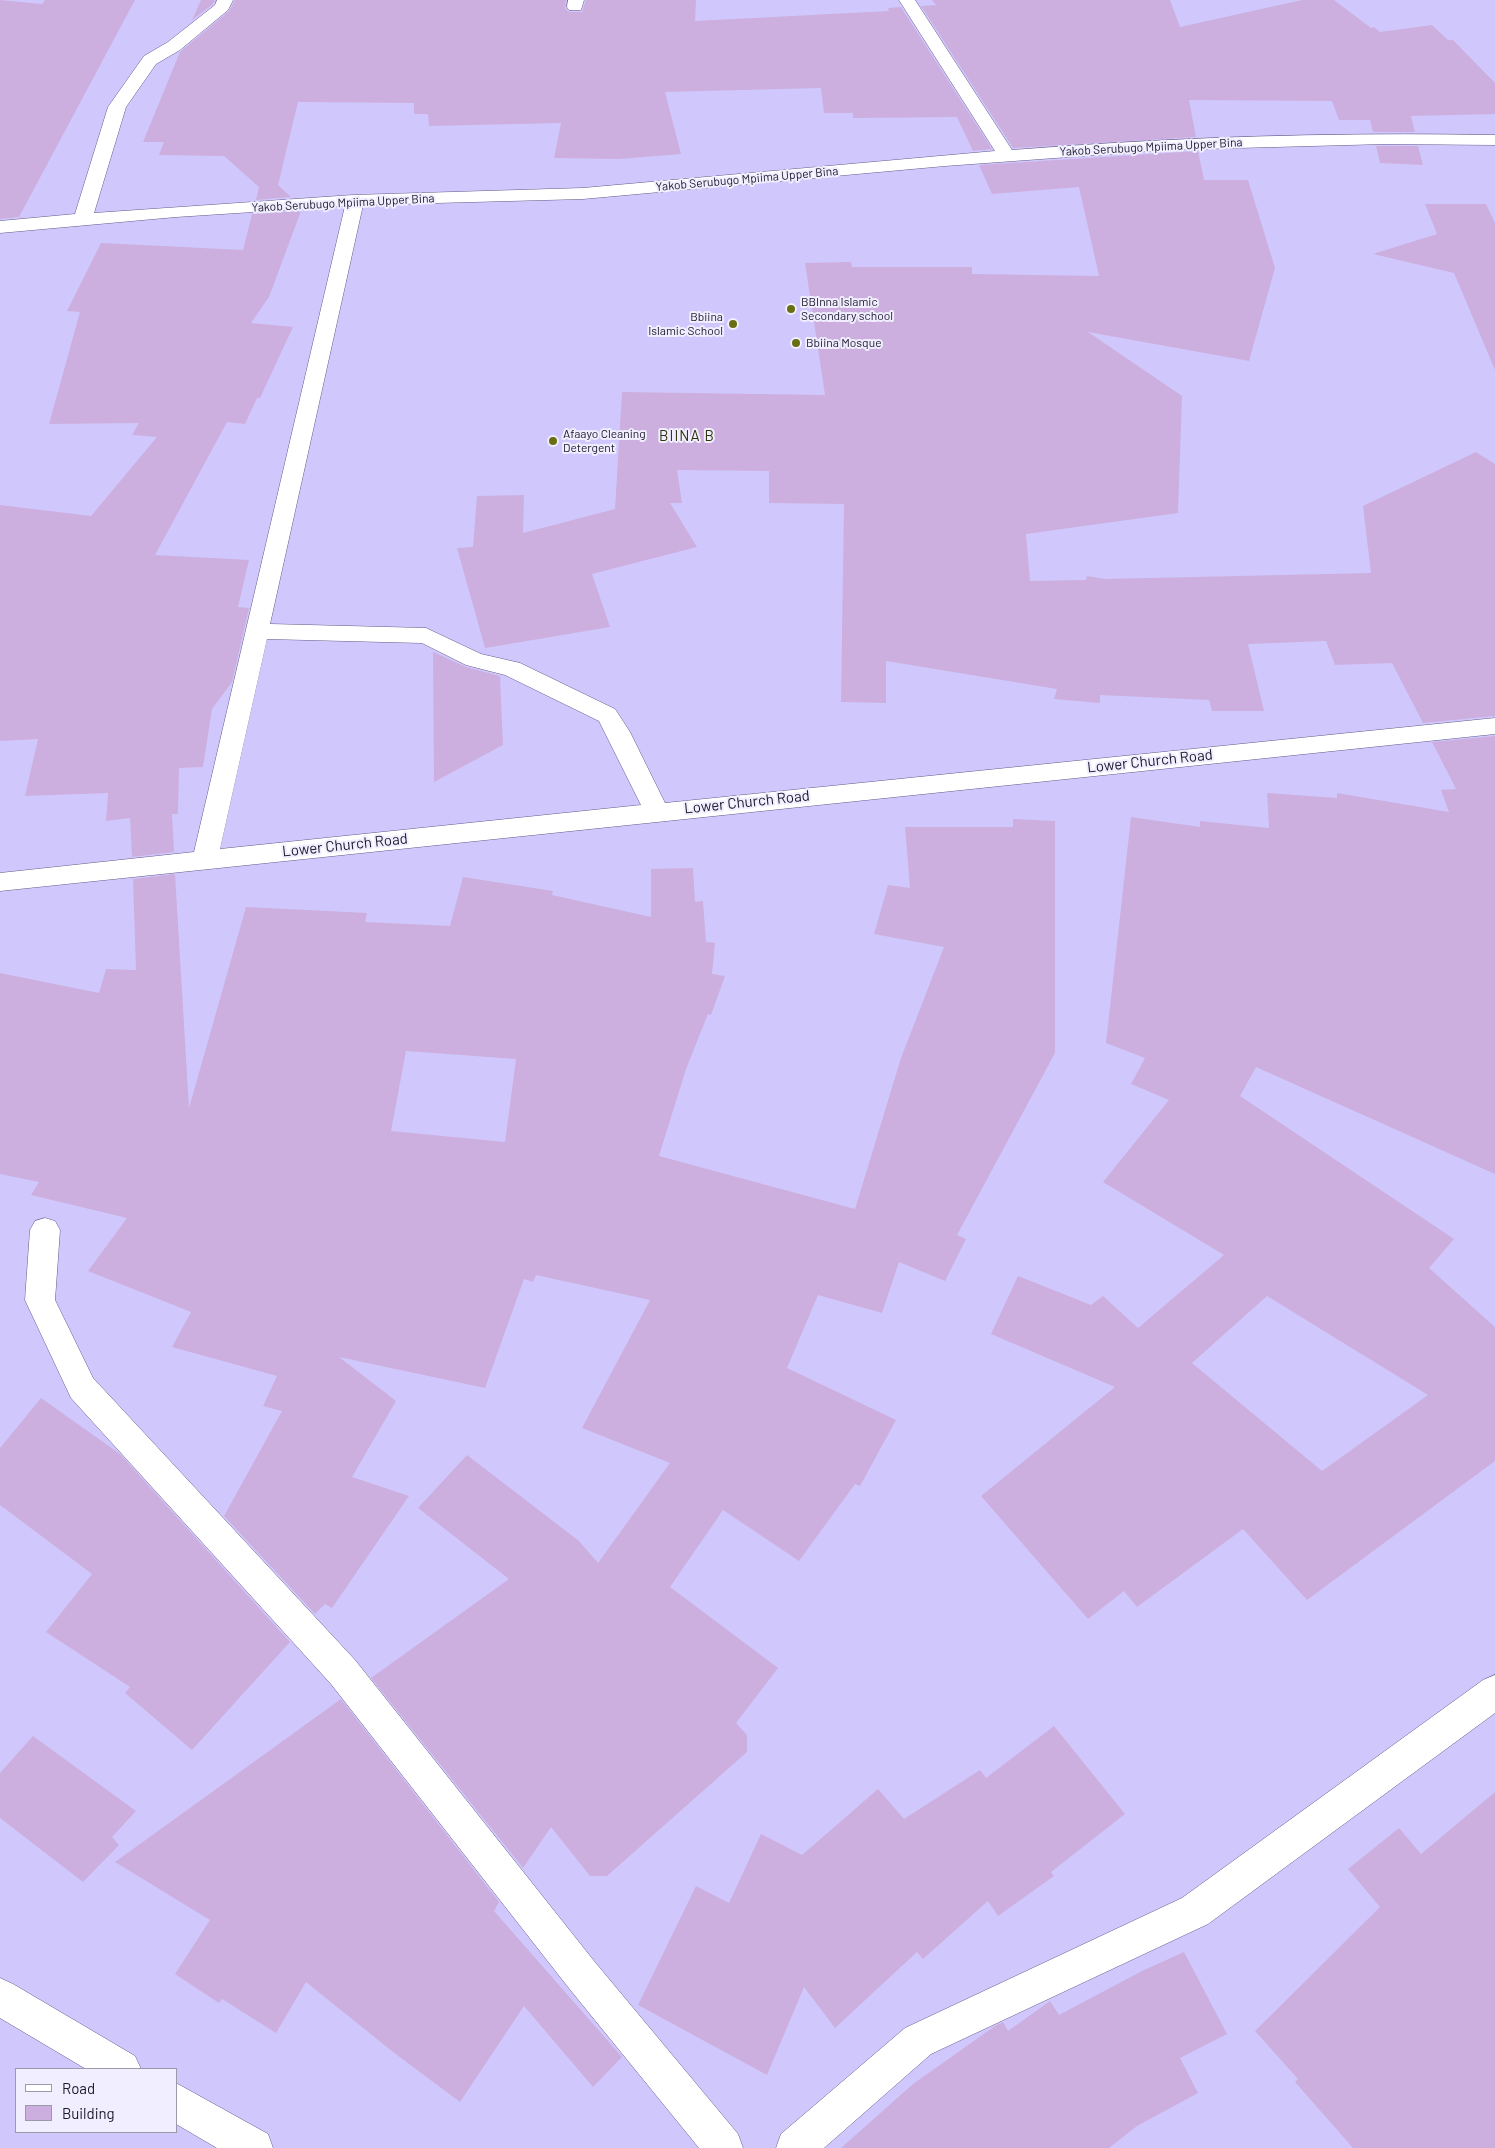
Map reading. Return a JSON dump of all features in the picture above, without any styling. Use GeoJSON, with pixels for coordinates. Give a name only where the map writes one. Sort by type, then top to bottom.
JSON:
{"type":"FeatureCollection","features":[{"type":"Feature","properties":{"kind":"street"},"geometry":{"type":"LineString","coordinates":[[83,218],[117,107],[150,60],[174,46],[222,7],[225,0]]}},
{"type":"Feature","properties":{"kind":"street"},"geometry":{"type":"LineString","coordinates":[[907,0],[1007,156]]}},
{"type":"Feature","properties":{"kind":"street","name":"Yakob Serubugo Mpiima Upper Bina"},"geometry":{"type":"LineString","coordinates":[[0,226],[83,218],[355,200],[526,197],[615,191],[1007,156],[1187,143],[1340,138],[1495,140]]}},
{"type":"Feature","properties":{"kind":"street"},"geometry":{"type":"LineString","coordinates":[[205,860],[355,200]]}},
{"type":"Feature","properties":{"kind":"street"},"geometry":{"type":"LineString","coordinates":[[257,631],[426,636],[474,660],[512,669],[607,715],[618,732],[657,812]]}},
{"type":"Feature","properties":{"kind":"street","name":"Lower Church Road"},"geometry":{"type":"LineString","coordinates":[[0,882],[1495,726]]}},
{"type":"Feature","properties":{"kind":"street"},"geometry":{"type":"LineString","coordinates":[[45,1230],[40,1300],[82,1388],[343,1672],[582,1974],[724,2148]]}},
{"type":"Feature","properties":{"kind":"street"},"geometry":{"type":"LineString","coordinates":[[796,2148],[918,2041],[1195,1911],[1495,1692]]}},
{"type":"Feature","properties":{"kind":"street"},"geometry":{"type":"LineString","coordinates":[[0,1997],[120,2068]]}},
{"type":"Feature","properties":{"kind":"street"},"geometry":{"type":"LineString","coordinates":[[178,2103],[254,2148]]}},
{"type":"Feature","properties":{"kind":"building"},"geometry":{"type":"Polygon","coordinates":[[[0,0],[42,4],[45,0],[135,0],[19,217],[0,219],[0,0]]]}},
{"type":"Feature","properties":{"kind":"building"},"geometry":{"type":"Polygon","coordinates":[[[201,0],[215,0],[213,4],[192,20],[201,0]]]}},
{"type":"Feature","properties":{"kind":"building"},"geometry":{"type":"Polygon","coordinates":[[[235,0],[566,0],[565,8],[569,12],[582,12],[586,0],[696,0],[695,21],[889,11],[888,8],[901,7],[992,149],[973,151],[957,117],[853,118],[853,113],[824,113],[821,88],[665,92],[681,154],[619,159],[554,158],[561,123],[429,126],[428,114],[414,114],[414,103],[298,102],[278,185],[291,197],[256,200],[259,187],[224,156],[159,155],[164,142],[143,142],[180,52],[229,11],[235,0]]]}},
{"type":"Feature","properties":{"kind":"building"},"geometry":{"type":"Polygon","coordinates":[[[932,0],[1170,0],[1180,27],[1302,0],[1334,0],[1371,28],[1374,27],[1380,32],[1432,25],[1448,40],[1453,40],[1495,83],[1495,114],[1411,116],[1415,132],[1373,132],[1370,120],[1339,120],[1332,101],[1189,100],[1196,137],[1013,148],[921,6],[936,5],[932,0]]]}},
{"type":"Feature","properties":{"kind":"building"},"geometry":{"type":"Polygon","coordinates":[[[1376,146],[1418,146],[1423,165],[1380,163],[1376,146]]]}},
{"type":"Feature","properties":{"kind":"building"},"geometry":{"type":"Polygon","coordinates":[[[1198,151],[1204,180],[1248,180],[1275,268],[1249,361],[1088,332],[1182,396],[1178,513],[1026,534],[1030,581],[1086,580],[1087,576],[1105,579],[1371,573],[1363,506],[1476,452],[1495,464],[1495,716],[1423,723],[1392,663],[1335,665],[1326,641],[1248,644],[1264,711],[1212,711],[1209,700],[1100,695],[1100,703],[1054,699],[1057,689],[886,661],[886,703],[841,702],[844,504],[769,503],[769,471],[677,470],[682,503],[670,503],[697,547],[592,574],[610,627],[485,648],[457,548],[473,547],[477,496],[524,495],[523,533],[615,509],[622,392],[825,395],[805,263],[851,262],[852,267],[972,267],[972,274],[1099,276],[1079,187],[992,194],[979,165],[1198,151]]]}},
{"type":"Feature","properties":{"kind":"building"},"geometry":{"type":"Polygon","coordinates":[[[1425,204],[1486,204],[1495,223],[1495,370],[1454,273],[1373,254],[1437,234],[1425,204]]]}},
{"type":"Feature","properties":{"kind":"building"},"geometry":{"type":"Polygon","coordinates":[[[301,211],[269,297],[251,323],[293,327],[260,398],[257,398],[245,424],[227,422],[155,555],[249,560],[238,607],[249,608],[232,682],[212,709],[203,767],[179,768],[178,814],[172,814],[174,852],[132,857],[130,818],[106,821],[108,793],[25,796],[38,739],[0,741],[0,505],[91,516],[157,437],[132,435],[139,423],[49,424],[80,312],[67,311],[101,243],[243,250],[252,214],[301,211]]]}},
{"type":"Feature","properties":{"kind":"building"},"geometry":{"type":"Polygon","coordinates":[[[433,652],[466,667],[500,676],[503,745],[434,782],[433,652]]]}},
{"type":"Feature","properties":{"kind":"building"},"geometry":{"type":"Polygon","coordinates":[[[1495,736],[1495,1174],[1256,1067],[1240,1096],[1454,1239],[1429,1268],[1495,1327],[1495,1461],[1307,1600],[1243,1529],[1137,1607],[1124,1591],[1088,1619],[981,1496],[1115,1387],[991,1334],[1018,1276],[1091,1305],[1103,1296],[1138,1328],[1224,1255],[1103,1182],[1169,1100],[1131,1084],[1145,1058],[1106,1043],[1131,817],[1200,827],[1200,821],[1269,828],[1267,793],[1337,798],[1337,793],[1449,812],[1441,790],[1456,789],[1432,742],[1495,736]],[[1267,1296],[1192,1363],[1322,1471],[1428,1395],[1267,1296]]]}},
{"type":"Feature","properties":{"kind":"building"},"geometry":{"type":"Polygon","coordinates":[[[1013,819],[1055,821],[1055,1053],[957,1235],[966,1239],[945,1281],[899,1262],[882,1313],[818,1295],[787,1368],[896,1420],[860,1486],[855,1484],[799,1561],[723,1510],[670,1587],[778,1668],[736,1723],[747,1735],[747,1752],[607,1876],[590,1876],[551,1827],[523,1868],[371,1678],[509,1579],[418,1508],[467,1455],[579,1541],[598,1563],[670,1463],[582,1428],[650,1300],[536,1275],[533,1282],[524,1279],[485,1388],[339,1357],[396,1401],[352,1477],[409,1496],[332,1608],[325,1604],[315,1614],[224,1516],[282,1411],[263,1406],[277,1376],[172,1347],[191,1312],[88,1271],[127,1218],[31,1195],[39,1182],[0,1174],[0,973],[99,993],[106,969],[136,970],[133,879],[175,874],[189,1108],[246,907],[367,913],[365,922],[450,926],[463,877],[553,891],[552,895],[651,917],[651,869],[693,868],[695,902],[703,901],[706,942],[715,943],[712,974],[725,976],[711,1015],[708,1014],[686,1069],[659,1156],[855,1209],[901,1058],[944,947],[874,934],[888,885],[910,888],[905,827],[1013,827],[1013,819]],[[406,1051],[391,1131],[505,1142],[516,1059],[406,1051]]]}},
{"type":"Feature","properties":{"kind":"building"},"geometry":{"type":"Polygon","coordinates":[[[41,1398],[120,1454],[290,1642],[192,1750],[125,1693],[130,1687],[46,1632],[92,1574],[0,1505],[0,1448],[41,1398]]]}},
{"type":"Feature","properties":{"kind":"building"},"geometry":{"type":"Polygon","coordinates":[[[341,1699],[499,1902],[494,1911],[622,2057],[593,2087],[524,2006],[460,2102],[393,2052],[306,1982],[276,2033],[222,1999],[219,2003],[175,1974],[210,1920],[115,1862],[341,1699]]]}},
{"type":"Feature","properties":{"kind":"building"},"geometry":{"type":"Polygon","coordinates":[[[1054,1726],[1125,1814],[1051,1872],[1054,1876],[998,1916],[988,1901],[923,1959],[917,1952],[835,2028],[804,1987],[767,2075],[638,2005],[696,1886],[729,1903],[761,1834],[802,1855],[878,1789],[904,1819],[980,1770],[986,1778],[1054,1726]]]}},
{"type":"Feature","properties":{"kind":"building"},"geometry":{"type":"Polygon","coordinates":[[[33,1736],[136,1811],[112,1837],[119,1845],[83,1882],[0,1818],[0,1773],[33,1736]]]}},
{"type":"Feature","properties":{"kind":"building"},"geometry":{"type":"Polygon","coordinates":[[[1495,1792],[1495,2148],[1353,2148],[1295,2082],[1298,2079],[1255,2031],[1380,1907],[1348,1869],[1399,1828],[1421,1854],[1495,1792]]]}},
{"type":"Feature","properties":{"kind":"building"},"geometry":{"type":"Polygon","coordinates":[[[1184,1952],[1227,2034],[1180,2058],[1198,2093],[1137,2126],[1109,2148],[841,2148],[913,2084],[995,2026],[1003,2022],[1008,2031],[1050,2001],[1059,2015],[1142,1971],[1184,1952]]]}},
{"type":"Feature","properties":{"kind":"place","name":"BBInna Islamic Secondary school"},"geometry":{"type":"Point","coordinates":[791,309]}},
{"type":"Feature","properties":{"kind":"place","name":"Bbiina Islamic School"},"geometry":{"type":"Point","coordinates":[733,324]}},
{"type":"Feature","properties":{"kind":"place","name":"Bbiina Mosque"},"geometry":{"type":"Point","coordinates":[796,343]}},
{"type":"Feature","properties":{"kind":"place","name":"Afaayo Cleaning Detergent"},"geometry":{"type":"Point","coordinates":[553,441]}},
{"type":"Feature","properties":{"kind":"district","name":"BIINA B"},"geometry":{"type":"Point","coordinates":[687,436]}}]}
